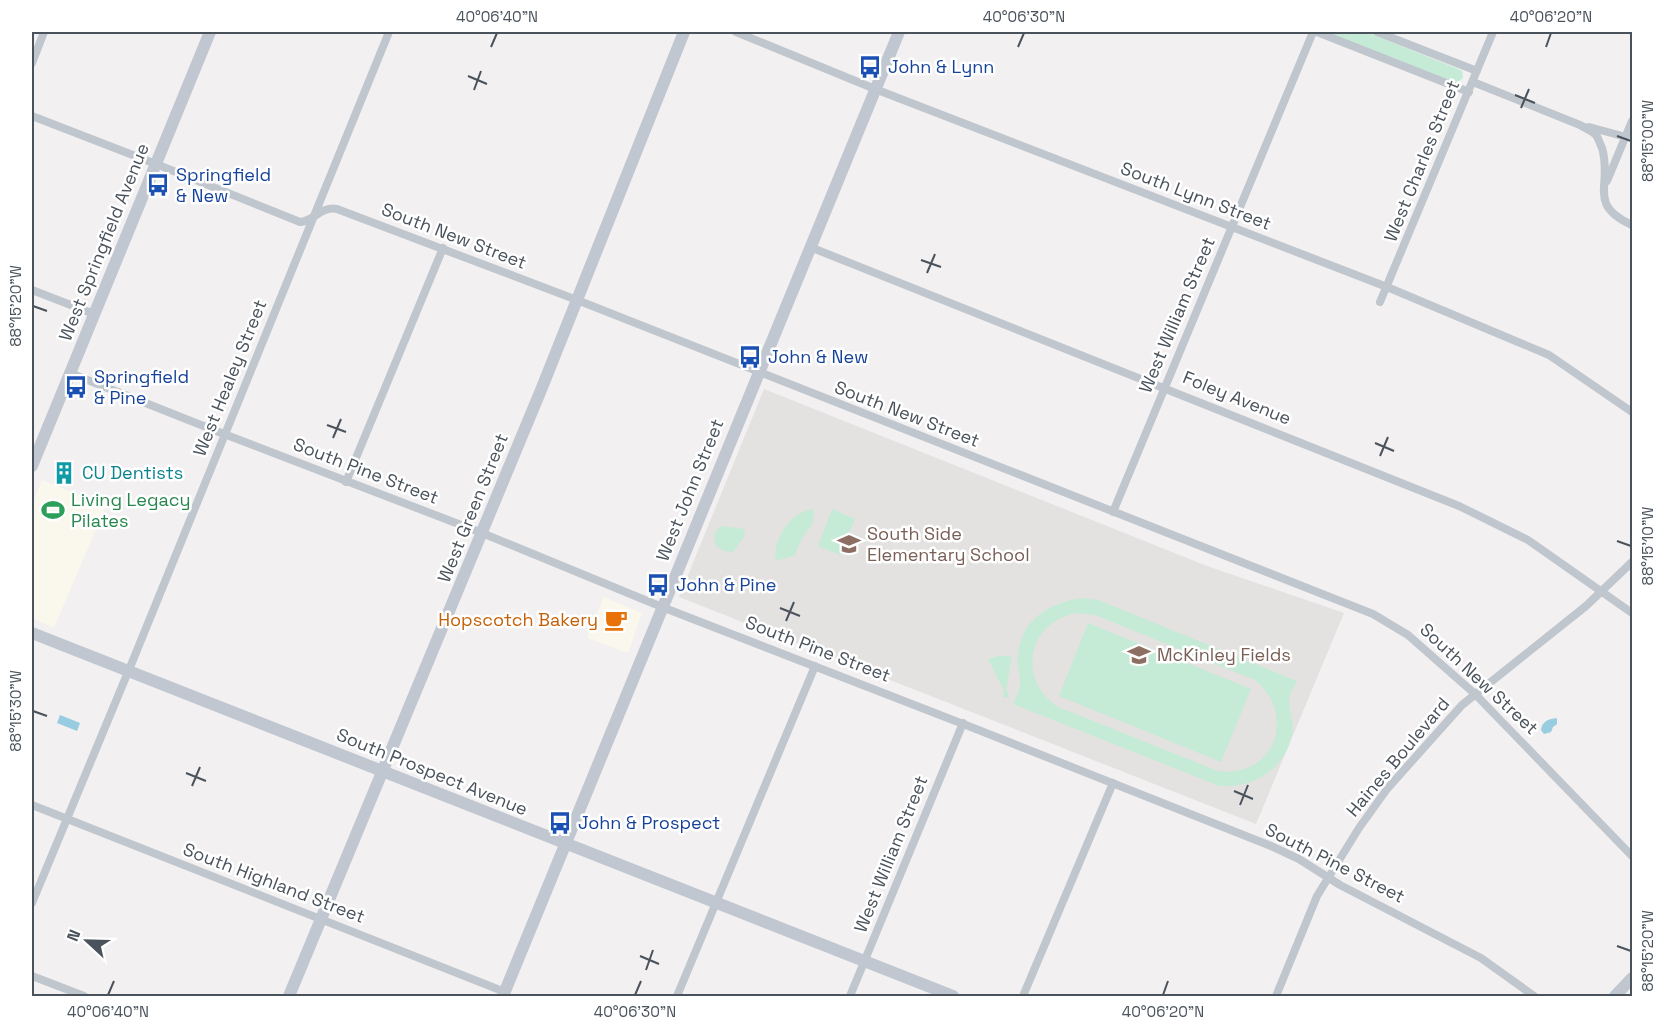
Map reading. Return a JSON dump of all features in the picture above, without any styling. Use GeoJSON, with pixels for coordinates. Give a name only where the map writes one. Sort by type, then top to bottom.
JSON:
{"type":"FeatureCollection","features":[{"type":"Feature","properties":{"kind":"street"},"geometry":{"type":"LineString","coordinates":[[32,63],[44,32]]}},
{"type":"Feature","properties":{"kind":"street","name":"West Springfield Avenue"},"geometry":{"type":"LineString","coordinates":[[32,465],[210,32]]}},
{"type":"Feature","properties":{"kind":"street","name":"West Healey Street"},"geometry":{"type":"LineString","coordinates":[[32,903],[389,32]]}},
{"type":"Feature","properties":{"kind":"street","name":"West Green Street"},"geometry":{"type":"LineString","coordinates":[[289,996],[482,533],[684,32]]}},
{"type":"Feature","properties":{"kind":"street","name":"South Lynn Street"},"geometry":{"type":"LineString","coordinates":[[736,32],[875,89],[1387,287],[1549,355],[1632,412]]}},
{"type":"Feature","properties":{"kind":"street","name":"West John Street"},"geometry":{"type":"LineString","coordinates":[[504,994],[898,32]]}},
{"type":"Feature","properties":{"kind":"street"},"geometry":{"type":"LineString","coordinates":[[1315,32],[1469,92]]}},
{"type":"Feature","properties":{"kind":"street","name":"West William Street"},"geometry":{"type":"LineString","coordinates":[[1113,512],[1315,32]]}},
{"type":"Feature","properties":{"kind":"street"},"geometry":{"type":"LineString","coordinates":[[1377,32],[1477,71]]}},
{"type":"Feature","properties":{"kind":"street","name":"West Charles Street"},"geometry":{"type":"LineString","coordinates":[[1380,302],[1493,32]]}},
{"type":"Feature","properties":{"kind":"street"},"geometry":{"type":"LineString","coordinates":[[1473,82],[1580,124],[1626,137]]}},
{"type":"Feature","properties":{"kind":"street","name":"South New Street"},"geometry":{"type":"LineString","coordinates":[[32,116],[300,222],[305,222],[314,214],[333,207],[577,300],[1373,614],[1408,635],[1475,694],[1632,856]]}},
{"type":"Feature","properties":{"kind":"street"},"geometry":{"type":"LineString","coordinates":[[1603,190],[1632,121]]}},
{"type":"Feature","properties":{"kind":"street"},"geometry":{"type":"LineString","coordinates":[[1580,124],[1596,135],[1599,140],[1605,160],[1603,190],[1605,203],[1616,217],[1632,225]]}},
{"type":"Feature","properties":{"kind":"street","name":"Foley Avenue"},"geometry":{"type":"LineString","coordinates":[[810,247],[1459,506],[1528,540],[1602,590],[1632,614]]}},
{"type":"Feature","properties":{"kind":"street"},"geometry":{"type":"LineString","coordinates":[[346,482],[443,248]]}},
{"type":"Feature","properties":{"kind":"street"},"geometry":{"type":"LineString","coordinates":[[32,290],[94,314]]}},
{"type":"Feature","properties":{"kind":"street","name":"South Pine Street"},"geometry":{"type":"LineString","coordinates":[[70,373],[482,533],[662,607],[963,723],[1271,846],[1481,958],[1534,996]]}},
{"type":"Feature","properties":{"kind":"street","name":"Haines Boulevard"},"geometry":{"type":"LineString","coordinates":[[1276,996],[1317,896],[1359,828],[1387,789],[1462,705],[1586,606],[1632,562]]}},
{"type":"Feature","properties":{"kind":"street","name":"South Prospect Avenue"},"geometry":{"type":"LineString","coordinates":[[32,633],[954,996]]}},
{"type":"Feature","properties":{"kind":"street"},"geometry":{"type":"LineString","coordinates":[[677,996],[815,666]]}},
{"type":"Feature","properties":{"kind":"street","name":"West William Street"},"geometry":{"type":"LineString","coordinates":[[850,996],[963,723]]}},
{"type":"Feature","properties":{"kind":"street"},"geometry":{"type":"LineString","coordinates":[[1023,996],[1113,783]]}},
{"type":"Feature","properties":{"kind":"street","name":"South Highland Street"},"geometry":{"type":"LineString","coordinates":[[32,805],[322,919],[504,994]]}},
{"type":"Feature","properties":{"kind":"street"},"geometry":{"type":"LineString","coordinates":[[32,976],[84,996]]}},
{"type":"Feature","properties":{"kind":"street"},"geometry":{"type":"LineString","coordinates":[[1615,996],[1632,978]]}},
{"type":"Feature","properties":{"kind":"shaded area"},"geometry":{"type":"Polygon","coordinates":[[[764,389],[1207,566],[1344,613],[1256,824],[679,597],[764,389]]]}},
{"type":"Feature","properties":{"kind":"shaded area"},"geometry":{"type":"Polygon","coordinates":[[[42,480],[106,506],[54,628],[32,618],[32,505],[42,480]]]}},
{"type":"Feature","properties":{"kind":"shaded area"},"geometry":{"type":"Polygon","coordinates":[[[604,597],[642,613],[628,653],[587,638],[604,597]]]}},
{"type":"Feature","properties":{"kind":"green space"},"geometry":{"type":"Polygon","coordinates":[[[1327,32],[1366,32],[1456,68],[1462,71],[1463,78],[1456,83],[1327,32]]]}},
{"type":"Feature","properties":{"kind":"green space"},"geometry":{"type":"Polygon","coordinates":[[[813,509],[813,522],[795,555],[776,561],[780,535],[797,515],[813,509]]]}},
{"type":"Feature","properties":{"kind":"green space"},"geometry":{"type":"Polygon","coordinates":[[[832,509],[855,519],[840,555],[818,546],[832,509]]]}},
{"type":"Feature","properties":{"kind":"green space"},"geometry":{"type":"Polygon","coordinates":[[[720,526],[745,529],[744,537],[733,552],[724,551],[716,546],[714,535],[720,526]]]}},
{"type":"Feature","properties":{"kind":"green space"},"geometry":{"type":"Polygon","coordinates":[[[1084,598],[1098,600],[1297,681],[1289,700],[1292,734],[1288,747],[1275,767],[1266,774],[1244,784],[1219,786],[1013,704],[1020,686],[1018,654],[1025,631],[1040,614],[1060,603],[1084,598]],[[1076,613],[1060,619],[1047,628],[1038,639],[1033,652],[1036,681],[1044,694],[1056,706],[1218,771],[1237,771],[1253,765],[1266,755],[1274,742],[1277,726],[1275,710],[1268,695],[1255,680],[1095,615],[1076,613]]]}},
{"type":"Feature","properties":{"kind":"green space"},"geometry":{"type":"Polygon","coordinates":[[[1088,623],[1251,689],[1221,762],[1059,696],[1088,623]]]}},
{"type":"Feature","properties":{"kind":"green space"},"geometry":{"type":"Polygon","coordinates":[[[1012,656],[1006,691],[1009,697],[1003,698],[1004,691],[988,659],[1012,656]]]}},
{"type":"Feature","properties":{"kind":"water"},"geometry":{"type":"Polygon","coordinates":[[[60,715],[80,723],[77,731],[57,723],[60,715]]]}},
{"type":"Feature","properties":{"kind":"water"},"geometry":{"type":"Polygon","coordinates":[[[1557,718],[1557,724],[1551,732],[1544,734],[1541,730],[1543,724],[1557,718]]]}},
{"type":"Feature","properties":{"kind":"place","name":"John & Lynn"},"geometry":{"type":"Point","coordinates":[870,67]}},
{"type":"Feature","properties":{"kind":"place","name":"Springfield & New"},"geometry":{"type":"Point","coordinates":[158,185]}},
{"type":"Feature","properties":{"kind":"place","name":"John & New"},"geometry":{"type":"Point","coordinates":[750,357]}},
{"type":"Feature","properties":{"kind":"place","name":"Springfield & Pine"},"geometry":{"type":"Point","coordinates":[76,387]}},
{"type":"Feature","properties":{"kind":"place","name":"CU Dentists"},"geometry":{"type":"Point","coordinates":[64,473]}},
{"type":"Feature","properties":{"kind":"place","name":"Living Legacy Pilates"},"geometry":{"type":"Point","coordinates":[53,510]}},
{"type":"Feature","properties":{"kind":"place","name":"South Side Elementary School"},"geometry":{"type":"Point","coordinates":[849,544]}},
{"type":"Feature","properties":{"kind":"place","name":"John & Pine"},"geometry":{"type":"Point","coordinates":[658,585]}},
{"type":"Feature","properties":{"kind":"place","name":"Hopscotch Bakery"},"geometry":{"type":"Point","coordinates":[616,620]}},
{"type":"Feature","properties":{"kind":"place","name":"McKinley Fields"},"geometry":{"type":"Point","coordinates":[1139,655]}},
{"type":"Feature","properties":{"kind":"place","name":"John & Prospect"},"geometry":{"type":"Point","coordinates":[560,823]}}]}
